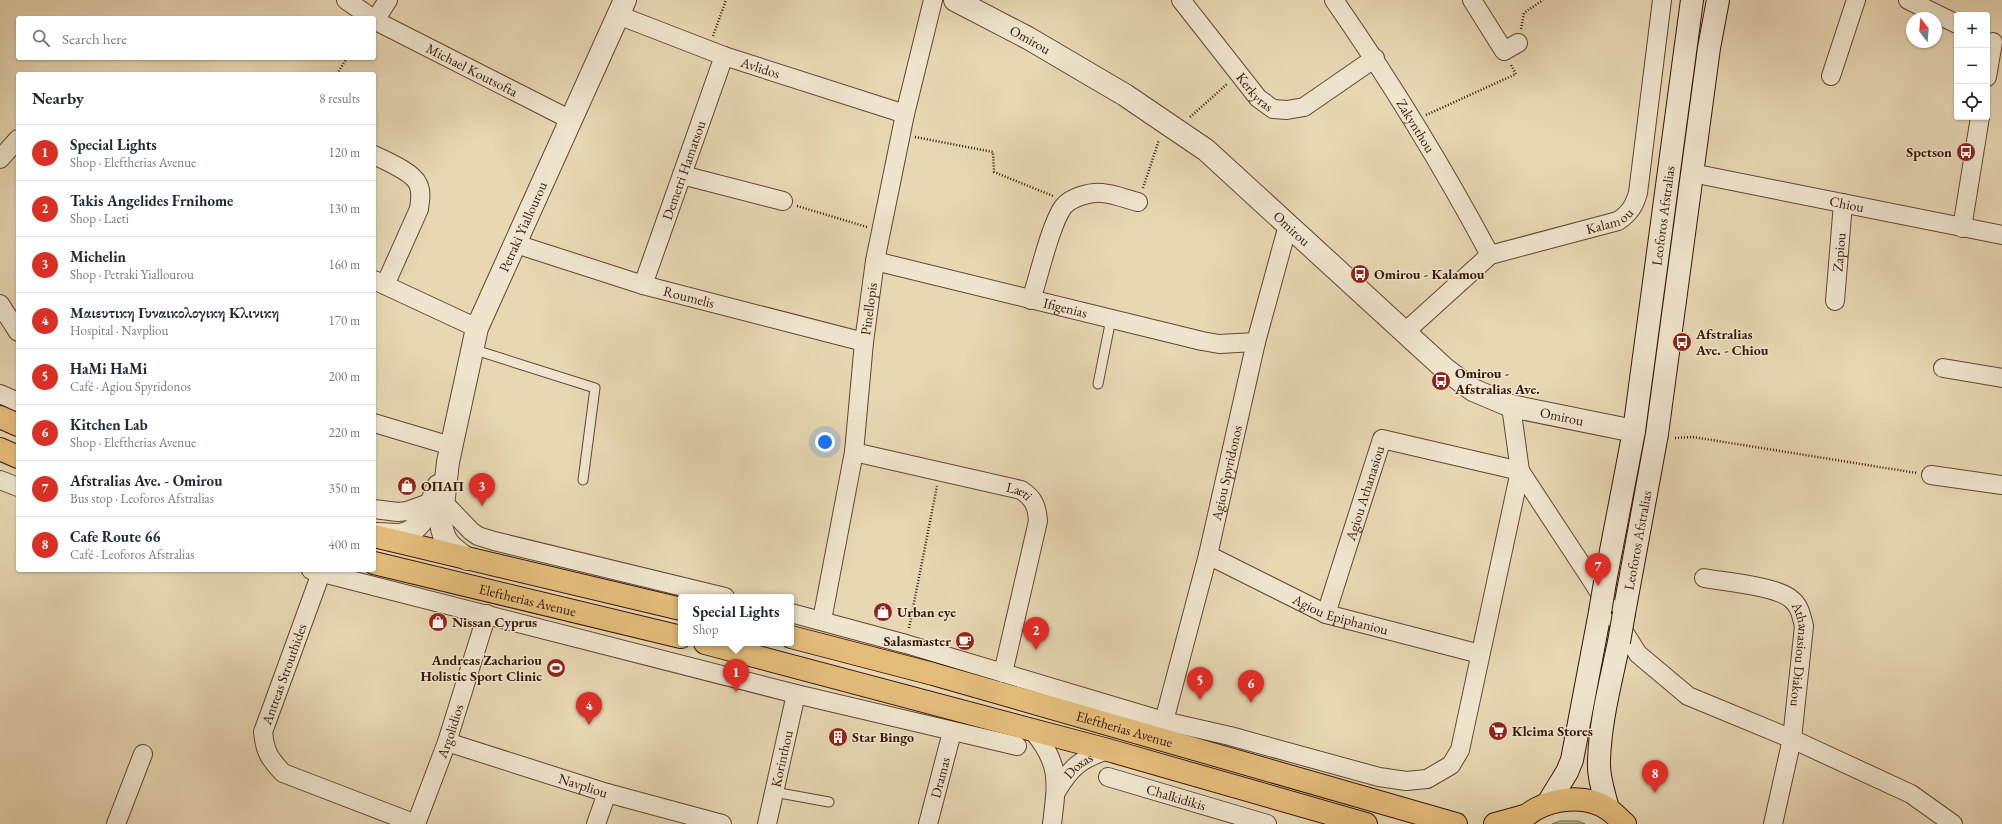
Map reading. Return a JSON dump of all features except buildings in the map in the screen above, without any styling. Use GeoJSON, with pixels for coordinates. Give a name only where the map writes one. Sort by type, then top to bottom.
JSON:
{"type":"FeatureCollection","features":[{"type":"Feature","properties":{"kind":"highway"},"geometry":{"type":"LineString","coordinates":[[0,417],[16,424]]}},
{"type":"Feature","properties":{"kind":"highway"},"geometry":{"type":"LineString","coordinates":[[0,449],[16,456]]}},
{"type":"Feature","properties":{"kind":"highway","name":"Eleftherias Avenue"},"geometry":{"type":"LineString","coordinates":[[376,536],[467,559],[678,608]]}},
{"type":"Feature","properties":{"kind":"highway","name":"Eleftherias Avenue"},"geometry":{"type":"LineString","coordinates":[[376,563],[678,636]]}},
{"type":"Feature","properties":{"kind":"highway","name":"Eleftherias Avenue"},"geometry":{"type":"LineString","coordinates":[[794,638],[933,674],[1456,824]]}},
{"type":"Feature","properties":{"kind":"highway","name":"Eleftherias Avenue"},"geometry":{"type":"LineString","coordinates":[[716,646],[1108,750],[1366,824]]}},
{"type":"Feature","properties":{"kind":"highway"},"geometry":{"type":"LineString","coordinates":[[1495,824],[1521,820],[1548,803],[1569,800],[1589,802],[1608,809],[1625,824]]}},
{"type":"Feature","properties":{"kind":"main road","name":"Omirou"},"geometry":{"type":"LineString","coordinates":[[955,0],[1028,38],[1125,95],[1206,150],[1445,369],[1473,390],[1511,406],[1634,431]]}},
{"type":"Feature","properties":{"kind":"main road","name":"Leoforos Afstralias"},"geometry":{"type":"LineString","coordinates":[[1548,803],[1567,772],[1572,760],[1634,431],[1692,0]]}},
{"type":"Feature","properties":{"kind":"main road","name":"Leoforos Afstralias"},"geometry":{"type":"LineString","coordinates":[[1608,809],[1600,776],[1599,762],[1601,736],[1657,434],[1692,173],[1718,0]]}},
{"type":"Feature","properties":{"kind":"main road","name":"Petraki Yiallourou"},"geometry":{"type":"LineString","coordinates":[[376,535],[400,535],[411,531],[421,522],[437,503],[450,454],[474,338],[622,7]]}},
{"type":"Feature","properties":{"kind":"main road","name":"Petraki Yiallourou"},"geometry":{"type":"LineString","coordinates":[[437,503],[445,539],[448,545],[467,559]]}},
{"type":"Feature","properties":{"kind":"street","name":"Michael Koutsofta"},"geometry":{"type":"LineString","coordinates":[[346,0],[370,16]]}},
{"type":"Feature","properties":{"kind":"street"},"geometry":{"type":"LineString","coordinates":[[376,16],[388,0]]}},
{"type":"Feature","properties":{"kind":"street","name":"Pinellopis"},"geometry":{"type":"LineString","coordinates":[[822,620],[854,452],[864,342],[875,261],[905,114],[934,0]]}},
{"type":"Feature","properties":{"kind":"street","name":"Kerkyras"},"geometry":{"type":"LineString","coordinates":[[1181,0],[1258,98],[1273,109],[1287,110],[1304,107],[1375,58]]}},
{"type":"Feature","properties":{"kind":"street","name":"Zakynthou"},"geometry":{"type":"LineString","coordinates":[[1334,0],[1375,58],[1450,180],[1490,255]]}},
{"type":"Feature","properties":{"kind":"street"},"geometry":{"type":"LineString","coordinates":[[1472,0],[1511,47]]}},
{"type":"Feature","properties":{"kind":"street","name":"Kalamou"},"geometry":{"type":"LineString","coordinates":[[1405,332],[1490,255],[1618,221],[1627,215],[1634,206],[1638,193],[1662,0]]}},
{"type":"Feature","properties":{"kind":"street"},"geometry":{"type":"LineString","coordinates":[[1831,76],[1856,0]]}},
{"type":"Feature","properties":{"kind":"street"},"geometry":{"type":"LineString","coordinates":[[1908,0],[1954,23]]}},
{"type":"Feature","properties":{"kind":"street","name":"Avlidos"},"geometry":{"type":"LineString","coordinates":[[622,7],[716,53],[905,114]]}},
{"type":"Feature","properties":{"kind":"street","name":"Michael Koutsofta"},"geometry":{"type":"LineString","coordinates":[[376,20],[571,120]]}},
{"type":"Feature","properties":{"kind":"street"},"geometry":{"type":"LineString","coordinates":[[1990,62],[1994,43]]}},
{"type":"Feature","properties":{"kind":"street","name":"Demetri Hamatsou"},"geometry":{"type":"LineString","coordinates":[[643,285],[682,175],[716,53]]}},
{"type":"Feature","properties":{"kind":"street"},"geometry":{"type":"LineString","coordinates":[[1962,228],[1980,120]]}},
{"type":"Feature","properties":{"kind":"street"},"geometry":{"type":"LineString","coordinates":[[0,159],[16,141]]}},
{"type":"Feature","properties":{"kind":"street"},"geometry":{"type":"LineString","coordinates":[[376,156],[411,175],[418,184],[421,196],[419,209],[379,283],[474,338]]}},
{"type":"Feature","properties":{"kind":"street","name":"Chiou"},"geometry":{"type":"LineString","coordinates":[[1692,173],[2002,235]]}},
{"type":"Feature","properties":{"kind":"street"},"geometry":{"type":"LineString","coordinates":[[682,175],[783,201]]}},
{"type":"Feature","properties":{"kind":"street"},"geometry":{"type":"LineString","coordinates":[[1031,300],[1057,219],[1064,206],[1088,194],[1102,193],[1138,202]]}},
{"type":"Feature","properties":{"kind":"street","name":"Zapiou"},"geometry":{"type":"LineString","coordinates":[[1835,301],[1843,203]]}},
{"type":"Feature","properties":{"kind":"street","name":"Agiou Spyridonos"},"geometry":{"type":"LineString","coordinates":[[1164,721],[1208,555],[1256,342],[1288,225]]}},
{"type":"Feature","properties":{"kind":"street","name":"Roumelis"},"geometry":{"type":"LineString","coordinates":[[516,244],[643,285],[864,342]]}},
{"type":"Feature","properties":{"kind":"street","name":"Ifigenias"},"geometry":{"type":"LineString","coordinates":[[875,261],[1210,343],[1256,342]]}},
{"type":"Feature","properties":{"kind":"street"},"geometry":{"type":"LineString","coordinates":[[0,304],[16,329]]}},
{"type":"Feature","properties":{"kind":"street"},"geometry":{"type":"LineString","coordinates":[[1944,368],[2002,378]]}},
{"type":"Feature","properties":{"kind":"street"},"geometry":{"type":"LineString","coordinates":[[0,394],[16,401]]}},
{"type":"Feature","properties":{"kind":"street"},"geometry":{"type":"LineString","coordinates":[[794,614],[822,620],[1003,672],[1164,721],[1230,736],[1379,777],[1418,782],[1443,771],[1456,758],[1460,750],[1520,471],[1511,406]]}},
{"type":"Feature","properties":{"kind":"street"},"geometry":{"type":"LineString","coordinates":[[376,424],[450,454]]}},
{"type":"Feature","properties":{"kind":"street","name":"Agiou Athanasiou"},"geometry":{"type":"LineString","coordinates":[[1326,614],[1382,440],[1520,471]]}},
{"type":"Feature","properties":{"kind":"street","name":"Laeti"},"geometry":{"type":"LineString","coordinates":[[854,452],[1021,490],[1034,500],[1038,521],[1003,672]]}},
{"type":"Feature","properties":{"kind":"street"},"geometry":{"type":"LineString","coordinates":[[1520,471],[1638,654],[1688,696],[1792,739],[1911,794],[1953,824]]}},
{"type":"Feature","properties":{"kind":"street"},"geometry":{"type":"LineString","coordinates":[[1931,476],[2002,485]]}},
{"type":"Feature","properties":{"kind":"street"},"geometry":{"type":"LineString","coordinates":[[0,480],[16,486]]}},
{"type":"Feature","properties":{"kind":"street"},"geometry":{"type":"LineString","coordinates":[[376,509],[402,512],[437,503],[454,513],[471,531],[478,536],[713,594]]}},
{"type":"Feature","properties":{"kind":"street","name":"Agiou Epiphaniou"},"geometry":{"type":"LineString","coordinates":[[1208,555],[1326,614],[1480,654]]}},
{"type":"Feature","properties":{"kind":"street","name":"Antreas Strouthides"},"geometry":{"type":"LineString","coordinates":[[316,572],[263,732],[265,748],[271,760],[283,773],[416,824]]}},
{"type":"Feature","properties":{"kind":"street"},"geometry":{"type":"LineString","coordinates":[[320,572],[796,694],[952,732],[1017,746]]}},
{"type":"Feature","properties":{"kind":"street","name":"Athanasiou Diakou"},"geometry":{"type":"LineString","coordinates":[[1704,578],[1780,592],[1791,599],[1800,610],[1804,626],[1792,739],[1773,824]]}},
{"type":"Feature","properties":{"kind":"street","name":"Argolidios"},"geometry":{"type":"LineString","coordinates":[[416,824],[447,742],[487,614]]}},
{"type":"Feature","properties":{"kind":"street","name":"Korinthou"},"geometry":{"type":"LineString","coordinates":[[767,824],[796,694]]}},
{"type":"Feature","properties":{"kind":"street","name":"Doxas"},"geometry":{"type":"LineString","coordinates":[[1032,730],[1049,751],[1053,762],[1056,792],[1052,824]]}},
{"type":"Feature","properties":{"kind":"street","name":"Dramas"},"geometry":{"type":"LineString","coordinates":[[928,824],[952,732]]}},
{"type":"Feature","properties":{"kind":"street","name":"Navpliou"},"geometry":{"type":"LineString","coordinates":[[447,742],[606,792],[722,824]]}},
{"type":"Feature","properties":{"kind":"street","name":"Doxas"},"geometry":{"type":"LineString","coordinates":[[1056,792],[1072,769],[1080,762],[1108,750]]}},
{"type":"Feature","properties":{"kind":"street"},"geometry":{"type":"LineString","coordinates":[[116,824],[143,754]]}},
{"type":"Feature","properties":{"kind":"street","name":"Chalkidikis"},"geometry":{"type":"LineString","coordinates":[[1108,777],[1267,824]]}},
{"type":"Feature","properties":{"kind":"street"},"geometry":{"type":"LineString","coordinates":[[596,824],[606,792]]}},
{"type":"Feature","properties":{"kind":"lane"},"geometry":{"type":"LineString","coordinates":[[1098,384],[1111,319]]}},
{"type":"Feature","properties":{"kind":"lane"},"geometry":{"type":"LineString","coordinates":[[474,338],[596,388],[582,480]]}},
{"type":"Feature","properties":{"kind":"lane"},"geometry":{"type":"LineString","coordinates":[[774,792],[829,802]]}},
{"type":"Feature","properties":{"kind":"path"},"geometry":{"type":"LineString","coordinates":[[716,53],[726,0]]}},
{"type":"Feature","properties":{"kind":"path"},"geometry":{"type":"LineString","coordinates":[[1413,121],[1516,74],[1511,47],[1524,13],[1543,0]]}},
{"type":"Feature","properties":{"kind":"path"},"geometry":{"type":"LineString","coordinates":[[338,72],[346,60]]}},
{"type":"Feature","properties":{"kind":"path"},"geometry":{"type":"LineString","coordinates":[[1138,202],[1171,126],[1239,74]]}},
{"type":"Feature","properties":{"kind":"path"},"geometry":{"type":"LineString","coordinates":[[901,134],[993,152],[994,172],[1069,203]]}},
{"type":"Feature","properties":{"kind":"path"},"geometry":{"type":"LineString","coordinates":[[783,201],[882,232]]}},
{"type":"Feature","properties":{"kind":"path"},"geometry":{"type":"LineString","coordinates":[[1670,439],[1693,437],[1931,476]]}},
{"type":"Feature","properties":{"kind":"path"},"geometry":{"type":"LineString","coordinates":[[906,644],[940,472]]}},
{"type":"Feature","properties":{"kind":"green space"},"geometry":{"type":"Polygon","coordinates":[[[1560,821],[1578,821],[1585,824],[1552,824],[1560,821]]]}},
{"type":"Feature","properties":{"kind":"place","name":"Spetson"},"geometry":{"type":"Point","coordinates":[1966,152]}},
{"type":"Feature","properties":{"kind":"place","name":"Omirou - Kalamou"},"geometry":{"type":"Point","coordinates":[1360,274]}},
{"type":"Feature","properties":{"kind":"place","name":"Afstralias Ave. - Chiou"},"geometry":{"type":"Point","coordinates":[1682,342]}},
{"type":"Feature","properties":{"kind":"place","name":"Omirou - Afstralias Ave."},"geometry":{"type":"Point","coordinates":[1441,381]}},
{"type":"Feature","properties":{"kind":"place","name":"ΟΠΑΠ"},"geometry":{"type":"Point","coordinates":[407,486]}},
{"type":"Feature","properties":{"kind":"place","name":"Michelin"},"geometry":{"type":"Point","coordinates":[482,506]}},
{"type":"Feature","properties":{"kind":"place","name":"Afstralias Ave. - Omirou"},"geometry":{"type":"Point","coordinates":[1598,586]}},
{"type":"Feature","properties":{"kind":"place","name":"Urban eye"},"geometry":{"type":"Point","coordinates":[883,612]}},
{"type":"Feature","properties":{"kind":"place","name":"Nissan Cyprus"},"geometry":{"type":"Point","coordinates":[438,622]}},
{"type":"Feature","properties":{"kind":"place","name":"Salasmaster"},"geometry":{"type":"Point","coordinates":[965,641]}},
{"type":"Feature","properties":{"kind":"place","name":"Takis Angelides Frnihome"},"geometry":{"type":"Point","coordinates":[1036,650]}},
{"type":"Feature","properties":{"kind":"place","name":"Andreas Zachariou Holistic Sport Clinic"},"geometry":{"type":"Point","coordinates":[556,668]}},
{"type":"Feature","properties":{"kind":"place","name":"Special Lights"},"geometry":{"type":"Point","coordinates":[736,692]}},
{"type":"Feature","properties":{"kind":"place","name":"HaMi HaMi"},"geometry":{"type":"Point","coordinates":[1200,700]}},
{"type":"Feature","properties":{"kind":"place","name":"Kitchen Lab"},"geometry":{"type":"Point","coordinates":[1251,703]}},
{"type":"Feature","properties":{"kind":"place","name":"Μαιευτικη Γυναικολογικη Κλινικη"},"geometry":{"type":"Point","coordinates":[589,725]}},
{"type":"Feature","properties":{"kind":"place","name":"Kleima Stores"},"geometry":{"type":"Point","coordinates":[1498,731]}},
{"type":"Feature","properties":{"kind":"place","name":"Star Bingo"},"geometry":{"type":"Point","coordinates":[838,737]}},
{"type":"Feature","properties":{"kind":"place","name":"Cafe Route 66"},"geometry":{"type":"Point","coordinates":[1655,793]}}]}
